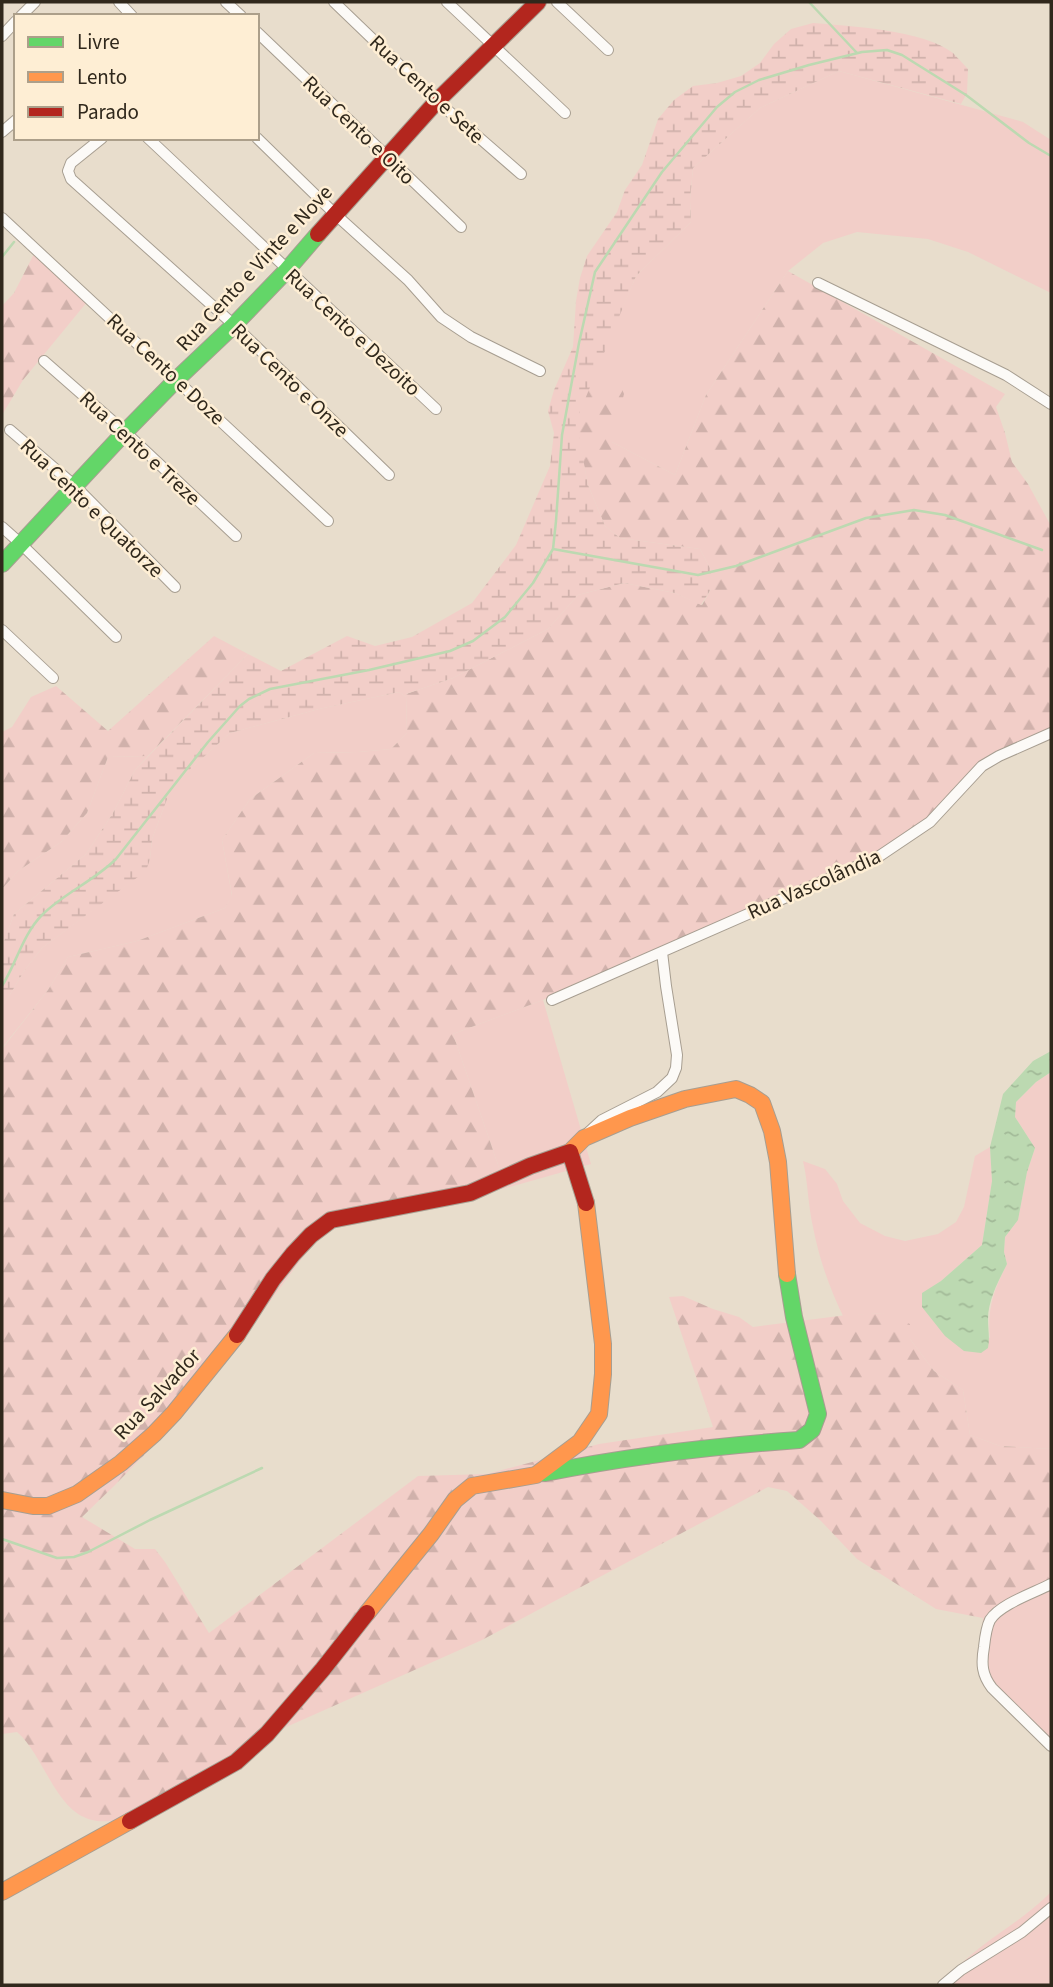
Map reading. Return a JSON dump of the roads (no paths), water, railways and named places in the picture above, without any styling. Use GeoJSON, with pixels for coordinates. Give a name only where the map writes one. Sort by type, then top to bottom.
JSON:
{"type":"FeatureCollection","features":[{"type":"Feature","properties":{"kind":"street"},"geometry":{"type":"LineString","coordinates":[[226,2],[239,14]]}},
{"type":"Feature","properties":{"kind":"street","name":"Rua Cento e Sete"},"geometry":{"type":"LineString","coordinates":[[334,2],[437,101],[522,174]]}},
{"type":"Feature","properties":{"kind":"street"},"geometry":{"type":"LineString","coordinates":[[447,2],[565,113]]}},
{"type":"Feature","properties":{"kind":"street","name":"Rua Cento e Vinte e Nove"},"geometry":{"type":"LineString","coordinates":[[2,564],[125,432],[287,270],[437,101],[538,2]]}},
{"type":"Feature","properties":{"kind":"street"},"geometry":{"type":"LineString","coordinates":[[557,2],[608,50]]}},
{"type":"Feature","properties":{"kind":"street","name":"Rua Cento e Oito"},"geometry":{"type":"LineString","coordinates":[[259,34],[461,227]]}},
{"type":"Feature","properties":{"kind":"street","name":"Rua Cento e Onze"},"geometry":{"type":"LineString","coordinates":[[100,140],[71,163],[68,171],[71,179],[234,325],[389,475]]}},
{"type":"Feature","properties":{"kind":"street","name":"Rua Cento e Dezoito"},"geometry":{"type":"LineString","coordinates":[[150,140],[436,409]]}},
{"type":"Feature","properties":{"kind":"street"},"geometry":{"type":"LineString","coordinates":[[259,140],[408,280],[441,317],[471,337],[540,371]]}},
{"type":"Feature","properties":{"kind":"street","name":"Rua Cento e Doze"},"geometry":{"type":"LineString","coordinates":[[2,218],[328,521]]}},
{"type":"Feature","properties":{"kind":"street"},"geometry":{"type":"LineString","coordinates":[[818,283],[1006,375],[1051,404]]}},
{"type":"Feature","properties":{"kind":"street","name":"Rua Cento e Treze"},"geometry":{"type":"LineString","coordinates":[[44,361],[236,536]]}},
{"type":"Feature","properties":{"kind":"street","name":"Rua Cento e Quatorze"},"geometry":{"type":"LineString","coordinates":[[10,430],[74,485],[175,587]]}},
{"type":"Feature","properties":{"kind":"street"},"geometry":{"type":"LineString","coordinates":[[2,527],[116,637]]}},
{"type":"Feature","properties":{"kind":"street"},"geometry":{"type":"LineString","coordinates":[[2,630],[53,678]]}},
{"type":"Feature","properties":{"kind":"street","name":"Rua Vascolândia"},"geometry":{"type":"LineString","coordinates":[[552,1000],[878,857],[930,822],[982,766],[1051,733]]}},
{"type":"Feature","properties":{"kind":"street"},"geometry":{"type":"LineString","coordinates":[[536,1475],[580,1442],[599,1414],[603,1344],[585,1197],[570,1152],[602,1120],[657,1092],[672,1078],[677,1055],[662,952]]}},
{"type":"Feature","properties":{"kind":"street"},"geometry":{"type":"LineString","coordinates":[[2,1892],[236,1762],[267,1734],[323,1669],[455,1500],[472,1486],[660,1452],[799,1440],[812,1430],[818,1414],[793,1317],[787,1279],[778,1162],[772,1131],[762,1103],[736,1089],[685,1099],[584,1138]]}},
{"type":"Feature","properties":{"kind":"street","name":"Rua Salvador"},"geometry":{"type":"LineString","coordinates":[[2,1500],[48,1506],[77,1494],[121,1463],[154,1434],[189,1395],[234,1339],[273,1279],[293,1254],[311,1235],[331,1220],[470,1192],[570,1152]]}},
{"type":"Feature","properties":{"kind":"street"},"geometry":{"type":"LineString","coordinates":[[1051,1584],[999,1610],[991,1618],[987,1627],[982,1668],[992,1688],[1051,1746]]}},
{"type":"Feature","properties":{"kind":"street"},"geometry":{"type":"LineString","coordinates":[[943,1985],[961,1970],[1023,1932],[1051,1908]]}},
{"type":"Feature","properties":{"kind":"water"},"geometry":{"type":"Polygon","coordinates":[[[1051,1051],[1051,1072],[1036,1082],[1016,1102],[1015,1117],[1035,1148],[1027,1172],[1018,1220],[1005,1237],[1004,1252],[1007,1264],[990,1305],[988,1348],[981,1353],[964,1351],[945,1336],[922,1307],[922,1293],[941,1281],[982,1245],[992,1181],[990,1147],[1003,1094],[1033,1061],[1051,1051]]]}},
{"type":"Feature","properties":{"kind":"waterway"},"geometry":{"type":"LineString","coordinates":[[809,2],[857,53]]}},
{"type":"Feature","properties":{"kind":"waterway"},"geometry":{"type":"LineString","coordinates":[[2,986],[35,923],[51,907],[116,859],[208,742],[249,699],[270,689],[450,651],[473,641],[505,617],[533,583],[553,549],[562,435],[595,272],[662,172],[717,107],[735,92],[759,80],[809,65],[862,52],[887,50],[902,55],[966,95],[1029,143],[1051,156]]}},
{"type":"Feature","properties":{"kind":"waterway"},"geometry":{"type":"LineString","coordinates":[[2,257],[14,242]]}},
{"type":"Feature","properties":{"kind":"waterway"},"geometry":{"type":"LineString","coordinates":[[553,549],[698,575],[736,566],[866,518],[914,510],[945,515],[1042,550]]}},
{"type":"Feature","properties":{"kind":"waterway"},"geometry":{"type":"LineString","coordinates":[[2,1539],[57,1558],[74,1557],[262,1468]]}}]}
